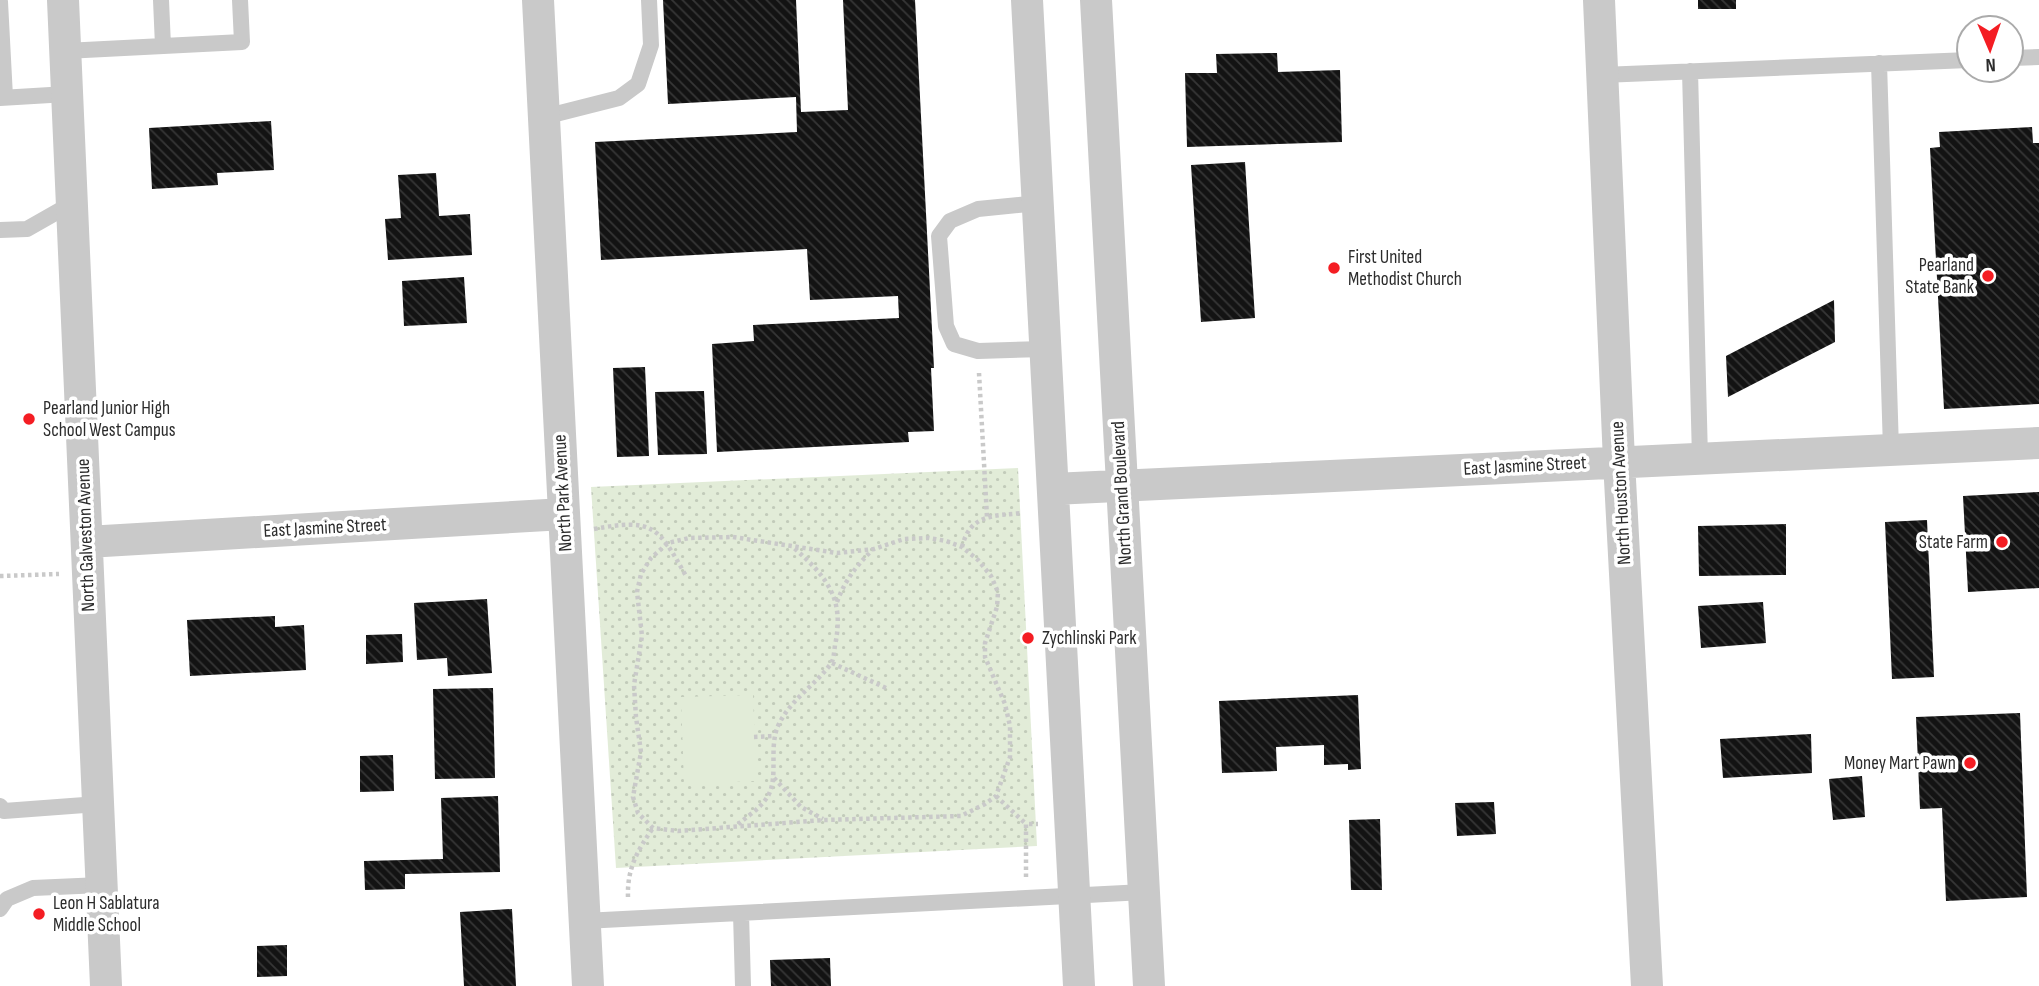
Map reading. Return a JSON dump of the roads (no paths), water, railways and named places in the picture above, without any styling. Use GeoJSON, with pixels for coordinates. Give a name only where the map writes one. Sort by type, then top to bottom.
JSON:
{"type":"FeatureCollection","features":[{"type":"Feature","properties":{"kind":"street","name":"North Galveston Avenue"},"geometry":{"type":"LineString","coordinates":[[62,0],[106,986]]}},
{"type":"Feature","properties":{"kind":"street","name":"North Park Avenue"},"geometry":{"type":"LineString","coordinates":[[538,0],[588,986]]}},
{"type":"Feature","properties":{"kind":"street"},"geometry":{"type":"LineString","coordinates":[[1027,0],[1079,986]]}},
{"type":"Feature","properties":{"kind":"street","name":"North Grand Boulevard"},"geometry":{"type":"LineString","coordinates":[[1096,0],[1149,986]]}},
{"type":"Feature","properties":{"kind":"street","name":"North Houston Avenue"},"geometry":{"type":"LineString","coordinates":[[1599,0],[1619,461],[1647,986]]}},
{"type":"Feature","properties":{"kind":"street","name":"East Jasmine Street"},"geometry":{"type":"LineString","coordinates":[[1054,499],[1122,486],[2039,443]]}},
{"type":"Feature","properties":{"kind":"street","name":"East Jasmine Street"},"geometry":{"type":"LineString","coordinates":[[87,542],[564,525]]}},
{"type":"Feature","properties":{"kind":"lane"},"geometry":{"type":"LineString","coordinates":[[161,0],[163,46]]}},
{"type":"Feature","properties":{"kind":"lane"},"geometry":{"type":"LineString","coordinates":[[65,51],[242,42],[240,0]]}},
{"type":"Feature","properties":{"kind":"lane"},"geometry":{"type":"LineString","coordinates":[[544,117],[619,98],[638,84],[650,45],[649,0]]}},
{"type":"Feature","properties":{"kind":"lane"},"geometry":{"type":"LineString","coordinates":[[0,2],[2,97],[67,94]]}},
{"type":"Feature","properties":{"kind":"lane"},"geometry":{"type":"LineString","coordinates":[[1602,75],[1955,60]]}},
{"type":"Feature","properties":{"kind":"lane"},"geometry":{"type":"LineString","coordinates":[[1879,63],[1891,449]]}},
{"type":"Feature","properties":{"kind":"lane"},"geometry":{"type":"LineString","coordinates":[[1690,71],[1700,458]]}},
{"type":"Feature","properties":{"kind":"lane"},"geometry":{"type":"LineString","coordinates":[[1038,203],[978,209],[950,221],[939,236],[946,326],[954,344],[978,351],[1045,349]]}},
{"type":"Feature","properties":{"kind":"lane"},"geometry":{"type":"LineString","coordinates":[[0,230],[27,229],[71,204]]}},
{"type":"Feature","properties":{"kind":"lane"},"geometry":{"type":"LineString","coordinates":[[1,809],[46,810],[98,804]]}},
{"type":"Feature","properties":{"kind":"lane"},"geometry":{"type":"LineString","coordinates":[[0,909],[7,899],[33,888],[101,886]]}},
{"type":"Feature","properties":{"kind":"lane"},"geometry":{"type":"LineString","coordinates":[[584,922],[1144,892]]}},
{"type":"Feature","properties":{"kind":"lane"},"geometry":{"type":"LineString","coordinates":[[741,913],[743,986]]}},
{"type":"Feature","properties":{"kind":"place","name":"First United Methodist Church"},"geometry":{"type":"Point","coordinates":[1334,268]}},
{"type":"Feature","properties":{"kind":"place","name":"Pearland State Bank"},"geometry":{"type":"Point","coordinates":[1988,276]}},
{"type":"Feature","properties":{"kind":"place","name":"Pearland Junior High School West Campus"},"geometry":{"type":"Point","coordinates":[29,419]}},
{"type":"Feature","properties":{"kind":"place","name":"State Farm"},"geometry":{"type":"Point","coordinates":[2002,542]}},
{"type":"Feature","properties":{"kind":"place","name":"Zychlinski Park"},"geometry":{"type":"Point","coordinates":[1028,638]}},
{"type":"Feature","properties":{"kind":"place","name":"Money Mart Pawn"},"geometry":{"type":"Point","coordinates":[1970,763]}},
{"type":"Feature","properties":{"kind":"place","name":"Leon H Sablatura Middle School"},"geometry":{"type":"Point","coordinates":[39,914]}}]}
